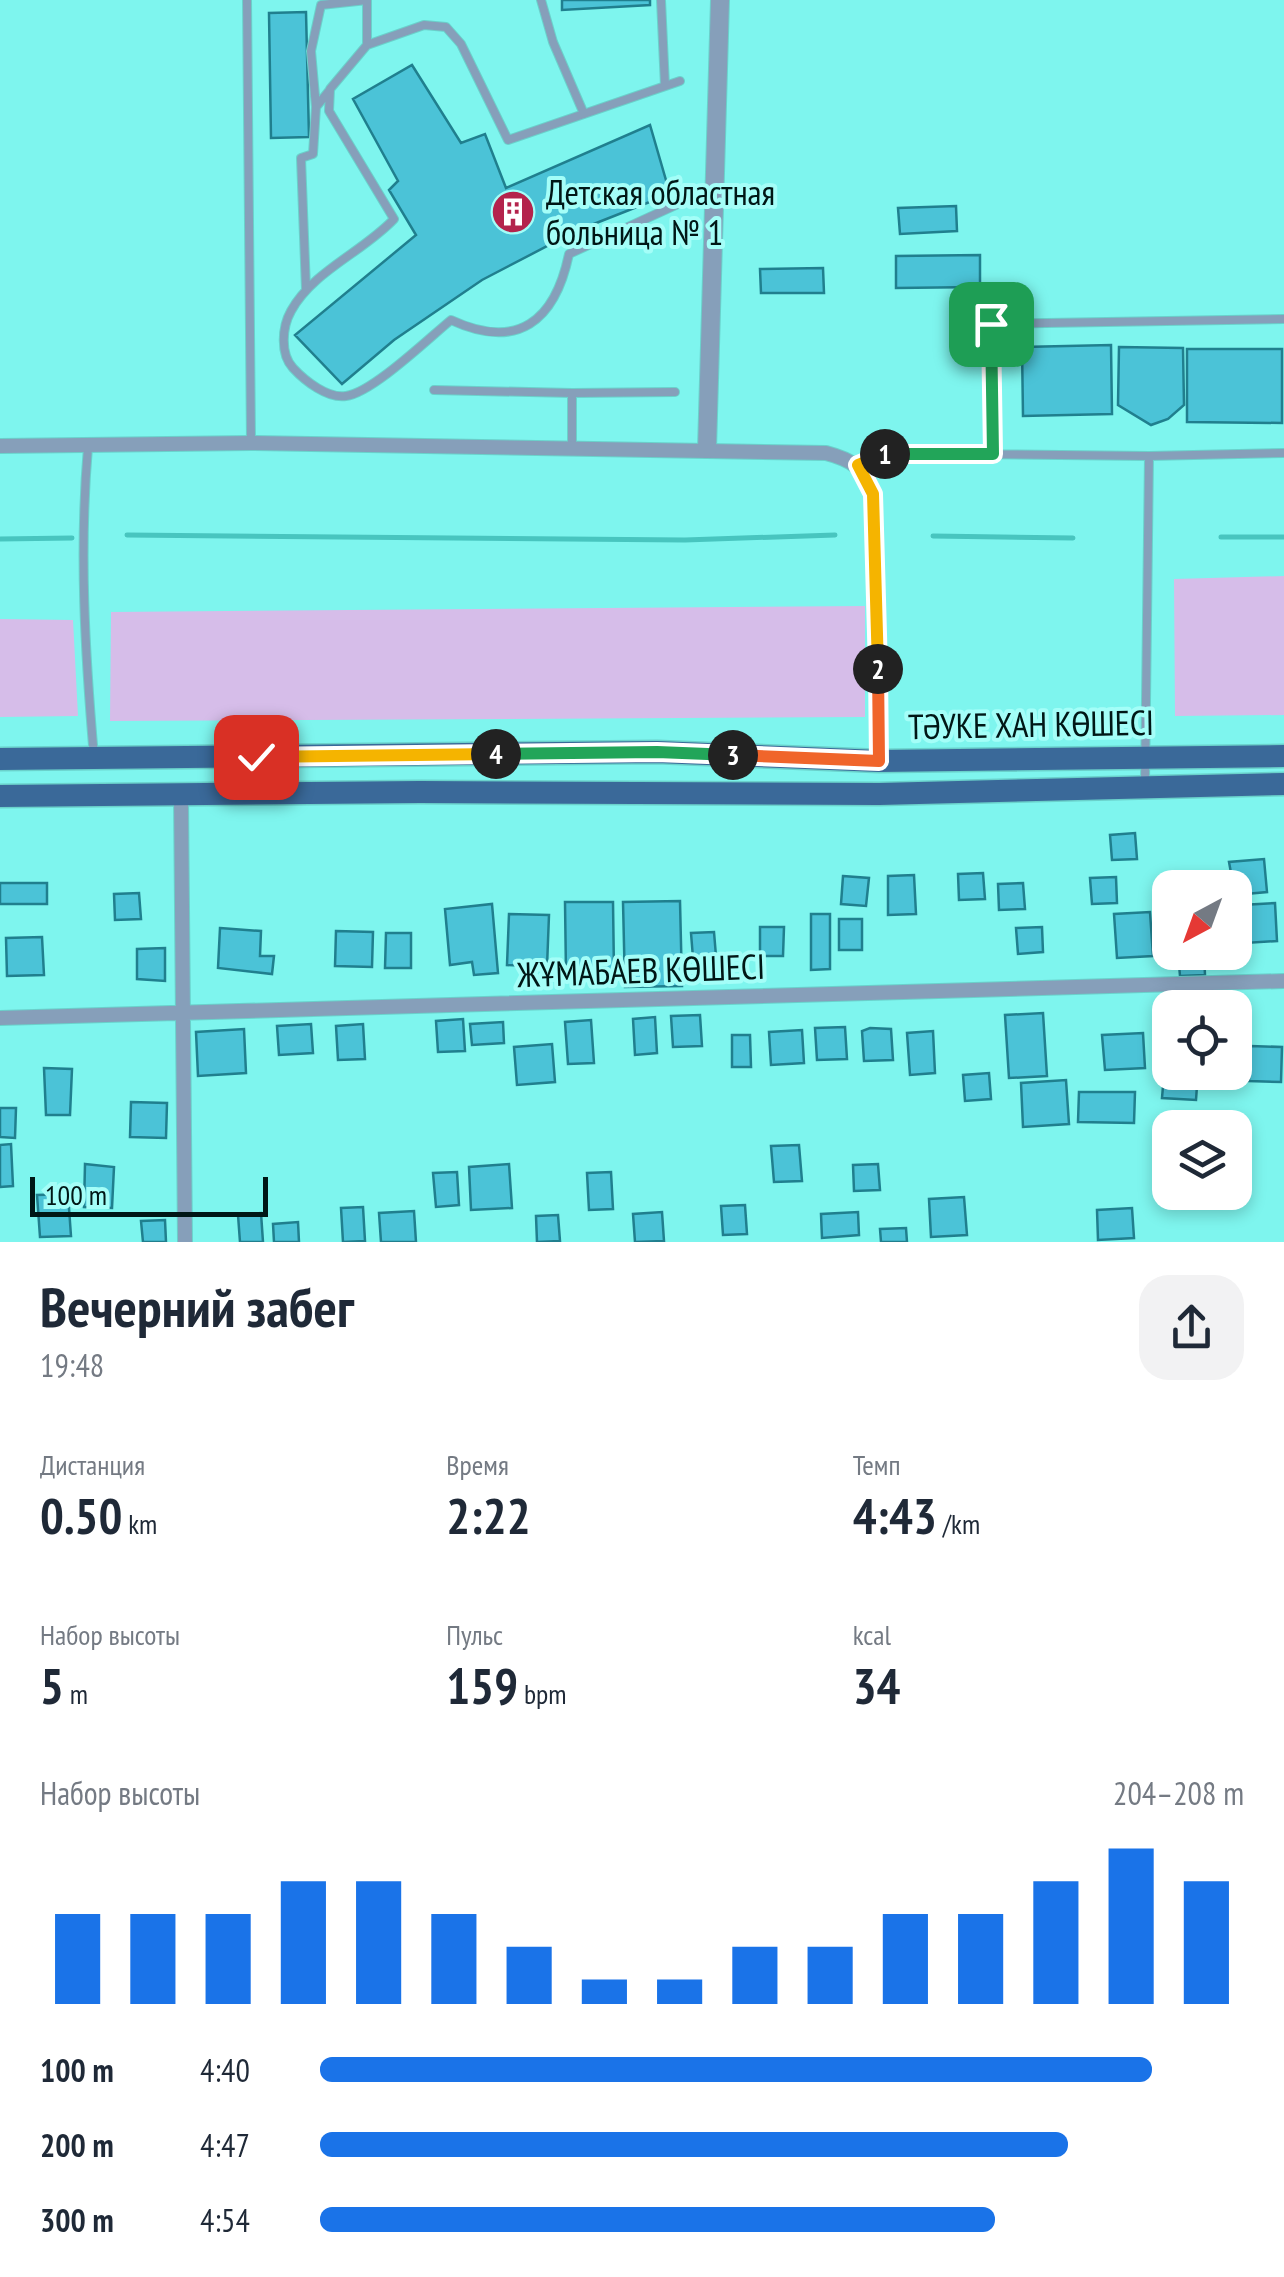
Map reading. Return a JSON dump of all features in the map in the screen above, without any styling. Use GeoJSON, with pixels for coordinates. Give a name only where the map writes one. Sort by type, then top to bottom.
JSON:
{"type":"FeatureCollection","features":[{"type":"Feature","properties":{"kind":"main road","name":"ТӘУКЕ ХАН КӨШЕСІ"},"geometry":{"type":"LineString","coordinates":[[0,760],[657,752],[879,761],[1284,756]]}},
{"type":"Feature","properties":{"kind":"main road","name":"ТӘУКЕ ХАН КӨШЕСІ"},"geometry":{"type":"LineString","coordinates":[[0,796],[420,792],[879,794],[1284,784]]}},
{"type":"Feature","properties":{"kind":"street"},"geometry":{"type":"LineString","coordinates":[[707,450],[720,0]]}},
{"type":"Feature","properties":{"kind":"street"},"geometry":{"type":"LineString","coordinates":[[0,446],[251,443],[707,450],[826,453],[858,465],[873,494],[879,794]]}},
{"type":"Feature","properties":{"kind":"street"},"geometry":{"type":"LineString","coordinates":[[181,796],[185,1242]]}},
{"type":"Feature","properties":{"kind":"street","name":"ЖҰМАБАЕВ КӨШЕСІ"},"geometry":{"type":"LineString","coordinates":[[0,1018],[1284,981]]}},
{"type":"Feature","properties":{"kind":"lane"},"geometry":{"type":"LineString","coordinates":[[247,0],[251,443]]}},
{"type":"Feature","properties":{"kind":"lane"},"geometry":{"type":"LineString","coordinates":[[306,288],[301,158],[312,154],[316,106],[311,51],[321,5],[368,0],[367,45]]}},
{"type":"Feature","properties":{"kind":"lane"},"geometry":{"type":"LineString","coordinates":[[541,0],[553,42],[584,114]]}},
{"type":"Feature","properties":{"kind":"lane"},"geometry":{"type":"LineString","coordinates":[[661,0],[666,86]]}},
{"type":"Feature","properties":{"kind":"lane"},"geometry":{"type":"LineString","coordinates":[[316,106],[367,45],[424,25],[446,27],[461,44],[508,140],[680,81]]}},
{"type":"Feature","properties":{"kind":"lane"},"geometry":{"type":"LineString","coordinates":[[330,89],[329,111],[394,219],[374,240],[306,288],[288,314],[283,338],[290,366],[318,388],[342,398],[362,392],[452,320],[474,330],[508,333],[530,326],[550,309],[564,279],[569,254],[678,204]]}},
{"type":"Feature","properties":{"kind":"lane"},"geometry":{"type":"LineString","coordinates":[[993,454],[991,324],[1284,318]]}},
{"type":"Feature","properties":{"kind":"lane"},"geometry":{"type":"LineString","coordinates":[[434,390],[675,392]]}},
{"type":"Feature","properties":{"kind":"lane"},"geometry":{"type":"LineString","coordinates":[[572,392],[572,448]]}},
{"type":"Feature","properties":{"kind":"lane"},"geometry":{"type":"LineString","coordinates":[[88,447],[82,506],[83,625],[94,759]]}},
{"type":"Feature","properties":{"kind":"lane"},"geometry":{"type":"LineString","coordinates":[[858,465],[892,453],[1284,453]]}},
{"type":"Feature","properties":{"kind":"lane"},"geometry":{"type":"LineString","coordinates":[[1145,787],[1148,456]]}},
{"type":"Feature","properties":{"kind":"shaded area"},"geometry":{"type":"Polygon","coordinates":[[[1284,576],[1284,715],[1175,716],[1174,579],[1284,576]]]}},
{"type":"Feature","properties":{"kind":"shaded area"},"geometry":{"type":"Polygon","coordinates":[[[865,606],[865,717],[110,721],[111,612],[865,606]]]}},
{"type":"Feature","properties":{"kind":"shaded area"},"geometry":{"type":"Polygon","coordinates":[[[0,619],[73,620],[78,716],[0,717],[0,619]]]}},
{"type":"Feature","properties":{"kind":"building"},"geometry":{"type":"Polygon","coordinates":[[[562,0],[650,0],[650,5],[562,10],[562,0]]]}},
{"type":"Feature","properties":{"kind":"building"},"geometry":{"type":"Polygon","coordinates":[[[306,12],[309,137],[271,138],[269,13],[306,12]]]}},
{"type":"Feature","properties":{"kind":"building","name":"Детская областная больница № 1"},"geometry":{"type":"Polygon","coordinates":[[[412,65],[461,143],[485,134],[506,188],[650,125],[670,194],[576,231],[482,280],[394,340],[342,384],[295,335],[416,235],[389,190],[398,181],[353,99],[412,65]]]}},
{"type":"Feature","properties":{"kind":"building"},"geometry":{"type":"Polygon","coordinates":[[[956,206],[957,231],[900,234],[898,208],[956,206]]]}},
{"type":"Feature","properties":{"kind":"building"},"geometry":{"type":"Polygon","coordinates":[[[980,255],[980,287],[896,288],[896,256],[980,255]]]}},
{"type":"Feature","properties":{"kind":"building"},"geometry":{"type":"Polygon","coordinates":[[[823,268],[824,293],[761,293],[760,269],[823,268]]]}},
{"type":"Feature","properties":{"kind":"building"},"geometry":{"type":"Polygon","coordinates":[[[1111,345],[1112,414],[1023,416],[1022,347],[1111,345]]]}},
{"type":"Feature","properties":{"kind":"building"},"geometry":{"type":"Polygon","coordinates":[[[1119,347],[1183,348],[1184,405],[1168,419],[1151,425],[1118,405],[1119,347]]]}},
{"type":"Feature","properties":{"kind":"building"},"geometry":{"type":"Polygon","coordinates":[[[1187,349],[1282,349],[1282,423],[1187,422],[1187,349]]]}},
{"type":"Feature","properties":{"kind":"building"},"geometry":{"type":"Polygon","coordinates":[[[1135,833],[1137,859],[1112,860],[1110,835],[1135,833]]]}},
{"type":"Feature","properties":{"kind":"building"},"geometry":{"type":"Polygon","coordinates":[[[1264,859],[1267,892],[1252,893],[1252,870],[1230,870],[1229,862],[1264,859]]]}},
{"type":"Feature","properties":{"kind":"building"},"geometry":{"type":"Polygon","coordinates":[[[983,873],[985,899],[959,900],[958,874],[983,873]]]}},
{"type":"Feature","properties":{"kind":"building"},"geometry":{"type":"Polygon","coordinates":[[[914,875],[916,914],[888,915],[888,876],[914,875]]]}},
{"type":"Feature","properties":{"kind":"building"},"geometry":{"type":"Polygon","coordinates":[[[843,876],[869,878],[866,906],[841,904],[843,876]]]}},
{"type":"Feature","properties":{"kind":"building"},"geometry":{"type":"Polygon","coordinates":[[[1116,877],[1117,903],[1092,904],[1090,878],[1116,877]]]}},
{"type":"Feature","properties":{"kind":"building"},"geometry":{"type":"Polygon","coordinates":[[[0,883],[47,883],[47,904],[0,904],[0,883]]]}},
{"type":"Feature","properties":{"kind":"building"},"geometry":{"type":"Polygon","coordinates":[[[1023,883],[1025,909],[999,910],[998,884],[1023,883]]]}},
{"type":"Feature","properties":{"kind":"building"},"geometry":{"type":"Polygon","coordinates":[[[139,893],[141,919],[115,920],[114,894],[139,893]]]}},
{"type":"Feature","properties":{"kind":"building"},"geometry":{"type":"Polygon","coordinates":[[[680,901],[682,986],[625,987],[623,902],[680,901]]]}},
{"type":"Feature","properties":{"kind":"building"},"geometry":{"type":"Polygon","coordinates":[[[565,902],[613,902],[614,973],[566,974],[565,902]]]}},
{"type":"Feature","properties":{"kind":"building"},"geometry":{"type":"Polygon","coordinates":[[[1275,903],[1277,941],[1252,943],[1252,904],[1275,903]]]}},
{"type":"Feature","properties":{"kind":"building"},"geometry":{"type":"Polygon","coordinates":[[[492,904],[498,973],[474,975],[472,962],[450,965],[445,909],[492,904]]]}},
{"type":"Feature","properties":{"kind":"building"},"geometry":{"type":"Polygon","coordinates":[[[1150,912],[1152,956],[1117,958],[1114,914],[1150,912]]]}},
{"type":"Feature","properties":{"kind":"building"},"geometry":{"type":"Polygon","coordinates":[[[509,914],[549,915],[547,967],[507,965],[509,914]]]}},
{"type":"Feature","properties":{"kind":"building"},"geometry":{"type":"Polygon","coordinates":[[[811,914],[830,914],[830,969],[811,970],[811,914]]]}},
{"type":"Feature","properties":{"kind":"building"},"geometry":{"type":"Polygon","coordinates":[[[839,919],[862,919],[862,950],[839,950],[839,919]]]}},
{"type":"Feature","properties":{"kind":"building"},"geometry":{"type":"Polygon","coordinates":[[[760,927],[784,927],[783,956],[760,956],[760,927]]]}},
{"type":"Feature","properties":{"kind":"building"},"geometry":{"type":"Polygon","coordinates":[[[1042,927],[1043,952],[1018,954],[1016,928],[1042,927]]]}},
{"type":"Feature","properties":{"kind":"building"},"geometry":{"type":"Polygon","coordinates":[[[220,928],[261,931],[260,956],[274,956],[272,974],[218,968],[220,928]]]}},
{"type":"Feature","properties":{"kind":"building"},"geometry":{"type":"Polygon","coordinates":[[[336,931],[373,932],[372,967],[335,966],[336,931]]]}},
{"type":"Feature","properties":{"kind":"building"},"geometry":{"type":"Polygon","coordinates":[[[714,932],[716,956],[693,958],[691,933],[714,932]]]}},
{"type":"Feature","properties":{"kind":"building"},"geometry":{"type":"Polygon","coordinates":[[[386,933],[411,933],[411,968],[385,968],[386,933]]]}},
{"type":"Feature","properties":{"kind":"building"},"geometry":{"type":"Polygon","coordinates":[[[42,937],[44,975],[7,976],[6,938],[42,937]]]}},
{"type":"Feature","properties":{"kind":"building"},"geometry":{"type":"Polygon","coordinates":[[[165,948],[165,981],[137,979],[137,949],[165,948]]]}},
{"type":"Feature","properties":{"kind":"building"},"geometry":{"type":"Polygon","coordinates":[[[1180,970],[1205,970],[1205,975],[1180,976],[1180,970]]]}},
{"type":"Feature","properties":{"kind":"building"},"geometry":{"type":"Polygon","coordinates":[[[1043,1013],[1047,1076],[1009,1078],[1005,1015],[1043,1013]]]}},
{"type":"Feature","properties":{"kind":"building"},"geometry":{"type":"Polygon","coordinates":[[[700,1015],[702,1046],[673,1047],[671,1016],[700,1015]]]}},
{"type":"Feature","properties":{"kind":"building"},"geometry":{"type":"Polygon","coordinates":[[[655,1017],[657,1053],[635,1055],[633,1019],[655,1017]]]}},
{"type":"Feature","properties":{"kind":"building"},"geometry":{"type":"Polygon","coordinates":[[[463,1019],[465,1051],[438,1052],[436,1021],[463,1019]]]}},
{"type":"Feature","properties":{"kind":"building"},"geometry":{"type":"Polygon","coordinates":[[[591,1020],[594,1063],[568,1064],[565,1022],[591,1020]]]}},
{"type":"Feature","properties":{"kind":"building"},"geometry":{"type":"Polygon","coordinates":[[[503,1022],[504,1043],[472,1045],[470,1024],[503,1022]]]}},
{"type":"Feature","properties":{"kind":"building"},"geometry":{"type":"Polygon","coordinates":[[[311,1024],[313,1053],[279,1055],[277,1026],[311,1024]]]}},
{"type":"Feature","properties":{"kind":"building"},"geometry":{"type":"Polygon","coordinates":[[[363,1024],[365,1059],[338,1060],[336,1026],[363,1024]]]}},
{"type":"Feature","properties":{"kind":"building"},"geometry":{"type":"Polygon","coordinates":[[[845,1027],[847,1059],[817,1060],[815,1028],[845,1027]]]}},
{"type":"Feature","properties":{"kind":"building"},"geometry":{"type":"Polygon","coordinates":[[[244,1029],[246,1073],[198,1076],[196,1032],[244,1029]]]}},
{"type":"Feature","properties":{"kind":"building"},"geometry":{"type":"Polygon","coordinates":[[[891,1029],[893,1060],[864,1061],[862,1031],[891,1029]]]}},
{"type":"Feature","properties":{"kind":"building"},"geometry":{"type":"Polygon","coordinates":[[[802,1030],[804,1063],[771,1065],[769,1032],[802,1030]]]}},
{"type":"Feature","properties":{"kind":"building"},"geometry":{"type":"Polygon","coordinates":[[[933,1031],[935,1073],[910,1075],[907,1033],[933,1031]]]}},
{"type":"Feature","properties":{"kind":"building"},"geometry":{"type":"Polygon","coordinates":[[[1143,1033],[1145,1068],[1105,1070],[1102,1035],[1143,1033]]]}},
{"type":"Feature","properties":{"kind":"building"},"geometry":{"type":"Polygon","coordinates":[[[732,1035],[750,1035],[751,1067],[732,1067],[732,1035]]]}},
{"type":"Feature","properties":{"kind":"building"},"geometry":{"type":"Polygon","coordinates":[[[552,1044],[555,1082],[517,1085],[514,1047],[552,1044]]]}},
{"type":"Feature","properties":{"kind":"building"},"geometry":{"type":"Polygon","coordinates":[[[1252,1046],[1282,1047],[1281,1082],[1252,1081],[1252,1046]]]}},
{"type":"Feature","properties":{"kind":"building"},"geometry":{"type":"Polygon","coordinates":[[[44,1068],[72,1069],[70,1115],[46,1115],[44,1068]]]}},
{"type":"Feature","properties":{"kind":"building"},"geometry":{"type":"Polygon","coordinates":[[[989,1073],[991,1099],[965,1101],[963,1075],[989,1073]]]}},
{"type":"Feature","properties":{"kind":"building"},"geometry":{"type":"Polygon","coordinates":[[[1066,1080],[1069,1124],[1023,1127],[1021,1083],[1066,1080]]]}},
{"type":"Feature","properties":{"kind":"building"},"geometry":{"type":"Polygon","coordinates":[[[1163,1090],[1197,1090],[1196,1100],[1162,1098],[1163,1090]]]}},
{"type":"Feature","properties":{"kind":"building"},"geometry":{"type":"Polygon","coordinates":[[[1079,1092],[1135,1092],[1134,1123],[1078,1122],[1079,1092]]]}},
{"type":"Feature","properties":{"kind":"building"},"geometry":{"type":"Polygon","coordinates":[[[131,1102],[167,1103],[166,1138],[130,1137],[131,1102]]]}},
{"type":"Feature","properties":{"kind":"building"},"geometry":{"type":"Polygon","coordinates":[[[0,1108],[16,1108],[15,1138],[0,1137],[0,1108]]]}},
{"type":"Feature","properties":{"kind":"building"},"geometry":{"type":"Polygon","coordinates":[[[11,1144],[13,1186],[0,1187],[0,1145],[11,1144]]]}},
{"type":"Feature","properties":{"kind":"building"},"geometry":{"type":"Polygon","coordinates":[[[799,1145],[802,1181],[774,1182],[771,1146],[799,1145]]]}},
{"type":"Feature","properties":{"kind":"building"},"geometry":{"type":"Polygon","coordinates":[[[85,1164],[114,1167],[112,1208],[84,1207],[85,1164]]]}},
{"type":"Feature","properties":{"kind":"building"},"geometry":{"type":"Polygon","coordinates":[[[509,1164],[512,1208],[471,1210],[469,1167],[509,1164]]]}},
{"type":"Feature","properties":{"kind":"building"},"geometry":{"type":"Polygon","coordinates":[[[878,1164],[880,1190],[854,1191],[853,1165],[878,1164]]]}},
{"type":"Feature","properties":{"kind":"building"},"geometry":{"type":"Polygon","coordinates":[[[457,1172],[459,1205],[436,1207],[433,1173],[457,1172]]]}},
{"type":"Feature","properties":{"kind":"building"},"geometry":{"type":"Polygon","coordinates":[[[611,1172],[613,1209],[589,1210],[587,1173],[611,1172]]]}},
{"type":"Feature","properties":{"kind":"building"},"geometry":{"type":"Polygon","coordinates":[[[68,1194],[71,1236],[40,1237],[37,1195],[68,1194]]]}},
{"type":"Feature","properties":{"kind":"building"},"geometry":{"type":"Polygon","coordinates":[[[964,1197],[967,1235],[931,1237],[929,1199],[964,1197]]]}},
{"type":"Feature","properties":{"kind":"building"},"geometry":{"type":"Polygon","coordinates":[[[745,1205],[747,1234],[723,1235],[721,1206],[745,1205]]]}},
{"type":"Feature","properties":{"kind":"building"},"geometry":{"type":"Polygon","coordinates":[[[363,1207],[365,1241],[343,1242],[341,1208],[363,1207]]]}},
{"type":"Feature","properties":{"kind":"building"},"geometry":{"type":"Polygon","coordinates":[[[1132,1208],[1134,1238],[1098,1240],[1097,1210],[1132,1208]]]}},
{"type":"Feature","properties":{"kind":"building"},"geometry":{"type":"Polygon","coordinates":[[[414,1211],[416,1242],[381,1242],[379,1213],[414,1211]]]}},
{"type":"Feature","properties":{"kind":"building"},"geometry":{"type":"Polygon","coordinates":[[[662,1212],[664,1241],[635,1242],[633,1214],[662,1212]]]}},
{"type":"Feature","properties":{"kind":"building"},"geometry":{"type":"Polygon","coordinates":[[[858,1212],[859,1235],[822,1238],[821,1214],[858,1212]]]}},
{"type":"Feature","properties":{"kind":"building"},"geometry":{"type":"Polygon","coordinates":[[[261,1213],[263,1242],[240,1242],[238,1215],[261,1213]]]}},
{"type":"Feature","properties":{"kind":"building"},"geometry":{"type":"Polygon","coordinates":[[[558,1215],[560,1241],[537,1242],[536,1216],[558,1215]]]}},
{"type":"Feature","properties":{"kind":"building"},"geometry":{"type":"Polygon","coordinates":[[[165,1220],[166,1242],[143,1242],[141,1221],[165,1220]]]}},
{"type":"Feature","properties":{"kind":"building"},"geometry":{"type":"Polygon","coordinates":[[[298,1222],[299,1242],[274,1242],[273,1224],[298,1222]]]}},
{"type":"Feature","properties":{"kind":"building"},"geometry":{"type":"Polygon","coordinates":[[[906,1228],[907,1242],[881,1242],[880,1229],[906,1228]]]}},
{"type":"Feature","properties":{"kind":"waterway"},"geometry":{"type":"LineString","coordinates":[[127,535],[685,540],[835,535]]}},
{"type":"Feature","properties":{"kind":"waterway"},"geometry":{"type":"LineString","coordinates":[[933,536],[1073,538]]}},
{"type":"Feature","properties":{"kind":"waterway"},"geometry":{"type":"LineString","coordinates":[[1221,537],[1284,537]]}},
{"type":"Feature","properties":{"kind":"waterway"},"geometry":{"type":"LineString","coordinates":[[0,539],[72,538]]}},
{"type":"Feature","properties":{"kind":"place","name":"Детская областная больница № 1"},"geometry":{"type":"Point","coordinates":[513,212]}},
{"type":"Feature","properties":{"kind":"route"},"geometry":{"type":"LineString","coordinates":[[256,757],[657,752],[879,761],[873,494],[858,465],[892,453],[993,454],[991,324]]}}]}
